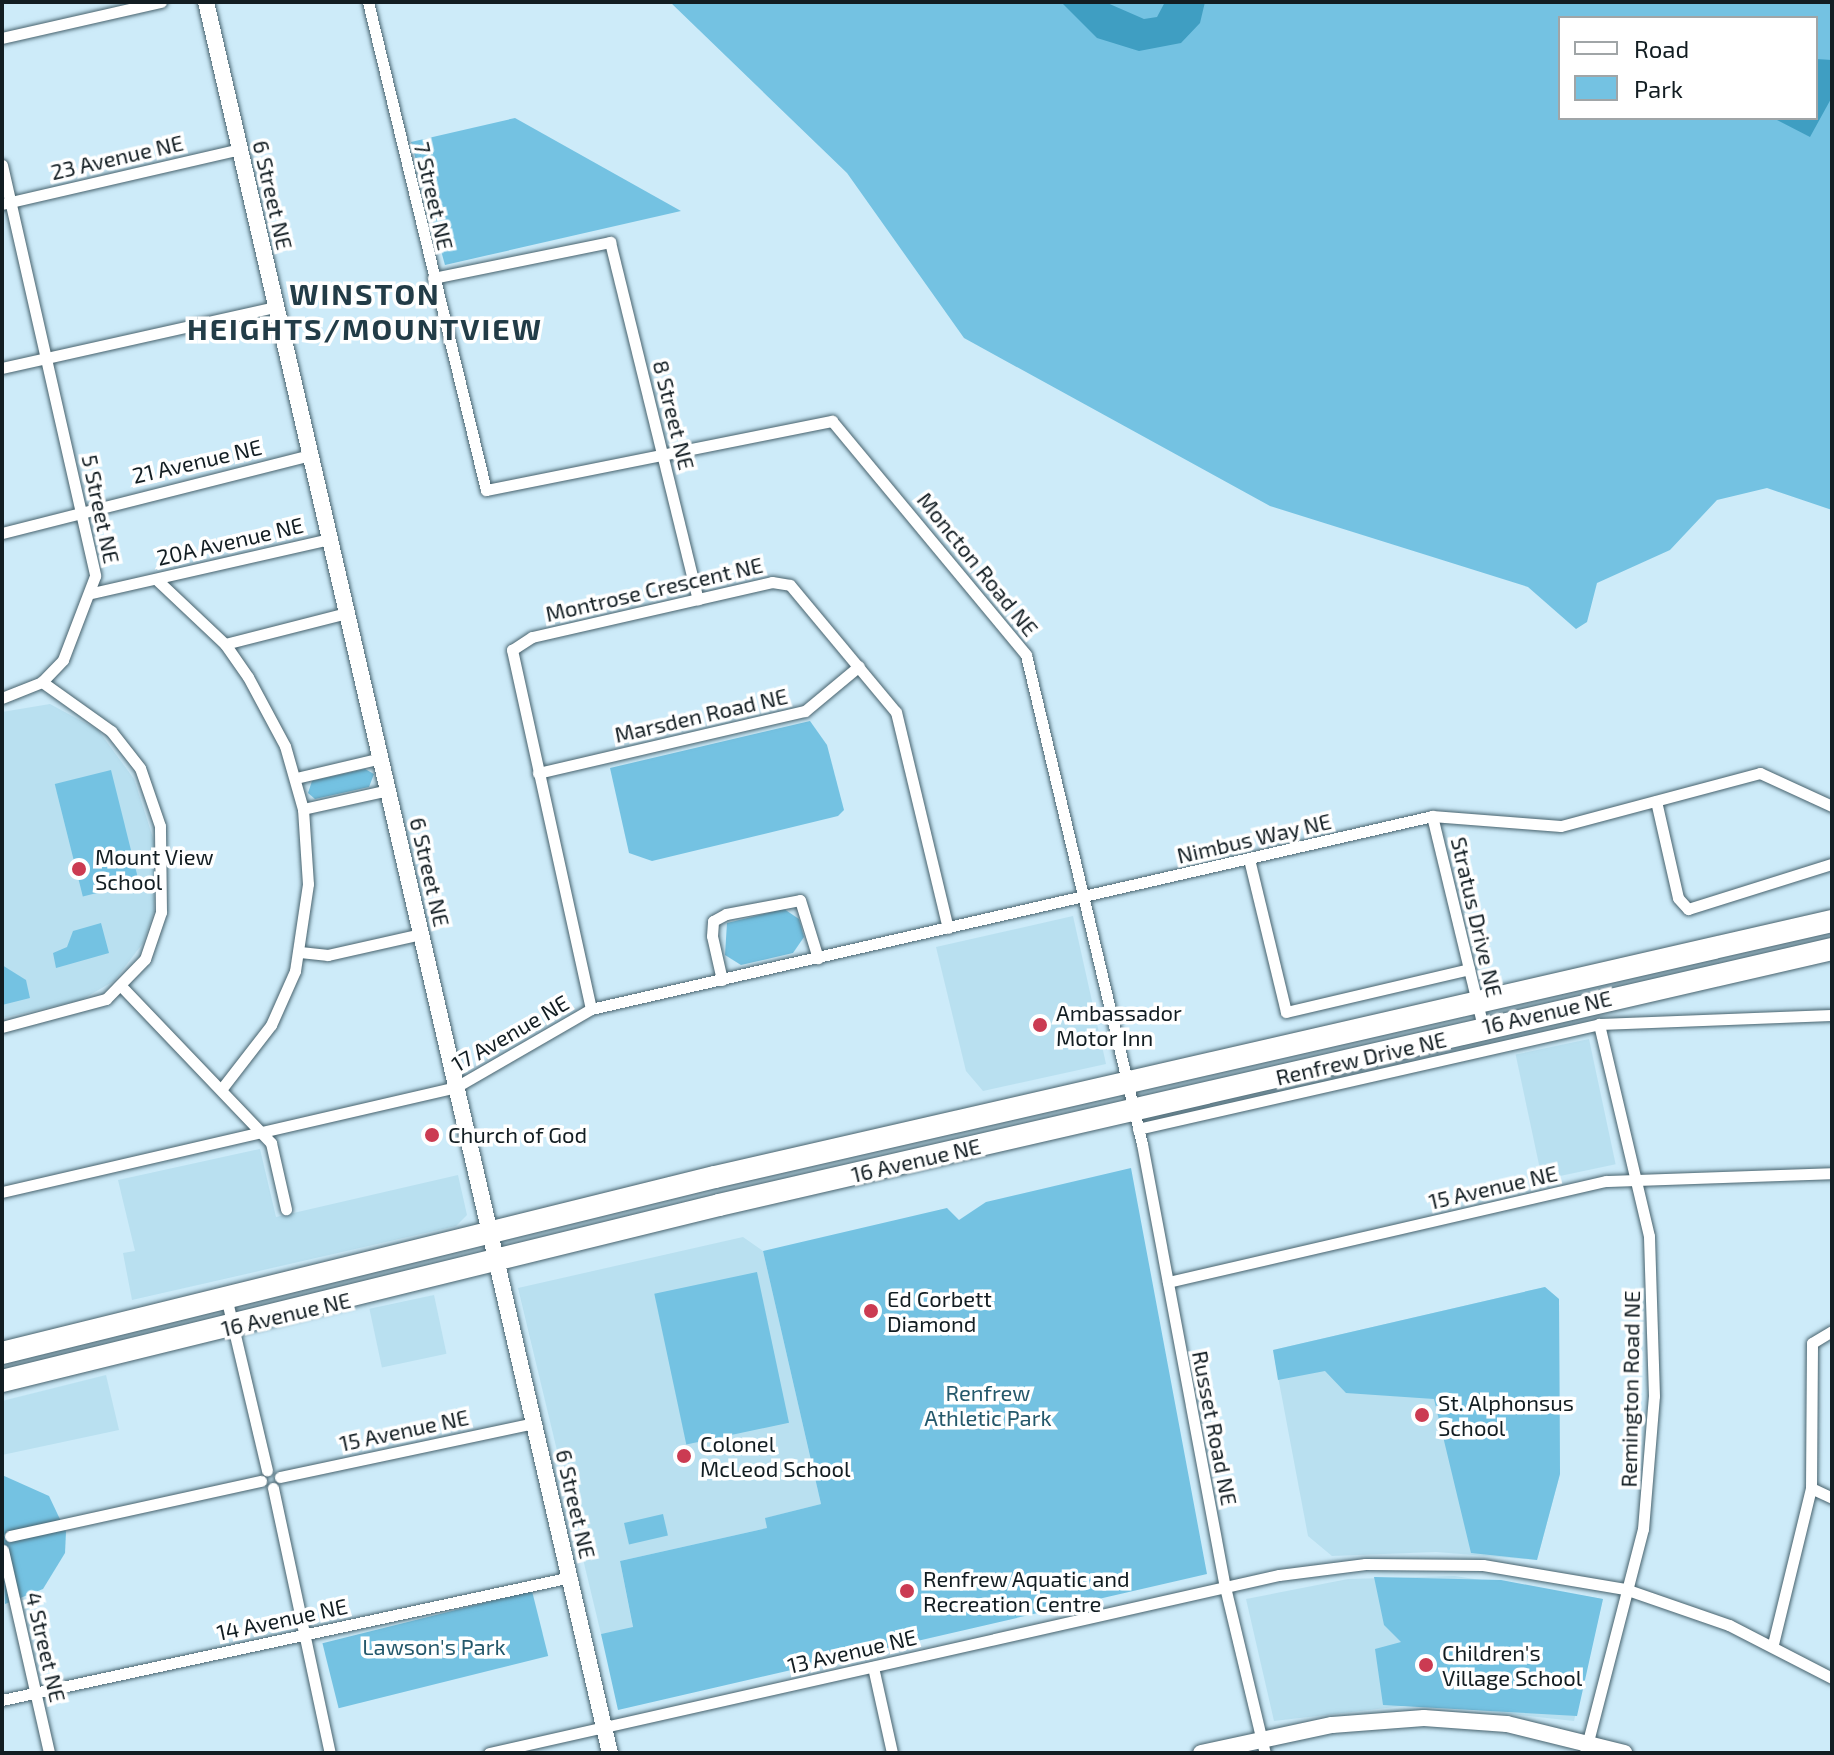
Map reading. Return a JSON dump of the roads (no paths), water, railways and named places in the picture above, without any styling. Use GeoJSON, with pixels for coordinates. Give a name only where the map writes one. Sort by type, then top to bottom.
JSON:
{"type":"FeatureCollection","features":[{"type":"Feature","properties":{"kind":"highway","name":"16 Avenue NE"},"geometry":{"type":"LineString","coordinates":[[2,1353],[1127,1083],[1832,921]]}},
{"type":"Feature","properties":{"kind":"highway","name":"16 Avenue NE"},"geometry":{"type":"LineString","coordinates":[[2,1381],[498,1261],[1136,1119],[1483,1027],[1832,949]]}},
{"type":"Feature","properties":{"kind":"street"},"geometry":{"type":"LineString","coordinates":[[2,38],[161,2]]}},
{"type":"Feature","properties":{"kind":"street","name":"6 Street NE"},"geometry":{"type":"LineString","coordinates":[[206,2],[610,1753]]}},
{"type":"Feature","properties":{"kind":"street","name":"7 Street NE"},"geometry":{"type":"LineString","coordinates":[[368,2],[486,490],[664,455]]}},
{"type":"Feature","properties":{"kind":"street","name":"23 Avenue NE"},"geometry":{"type":"LineString","coordinates":[[6,203],[240,149]]}},
{"type":"Feature","properties":{"kind":"street","name":"5 Street NE"},"geometry":{"type":"LineString","coordinates":[[2,165],[6,203],[95,569],[92,593],[69,651],[42,682]]}},
{"type":"Feature","properties":{"kind":"street","name":"8 Street NE"},"geometry":{"type":"LineString","coordinates":[[433,278],[610,242],[698,599]]}},
{"type":"Feature","properties":{"kind":"street"},"geometry":{"type":"LineString","coordinates":[[2,368],[276,307]]}},
{"type":"Feature","properties":{"kind":"street","name":"Moncton Road NE"},"geometry":{"type":"LineString","coordinates":[[664,455],[832,421],[1026,655],[1136,1119]]}},
{"type":"Feature","properties":{"kind":"street","name":"21 Avenue NE"},"geometry":{"type":"LineString","coordinates":[[2,533],[310,455]]}},
{"type":"Feature","properties":{"kind":"street","name":"20A Avenue NE"},"geometry":{"type":"LineString","coordinates":[[92,593],[329,539]]}},
{"type":"Feature","properties":{"kind":"street"},"geometry":{"type":"LineString","coordinates":[[156,579],[225,644],[268,709],[296,778],[303,809],[308,884],[300,952],[271,1025],[223,1087]]}},
{"type":"Feature","properties":{"kind":"street","name":"Montrose Crescent NE"},"geometry":{"type":"LineString","coordinates":[[591,1009],[512,661],[517,641],[698,599],[781,581],[859,666],[900,721],[948,928]]}},
{"type":"Feature","properties":{"kind":"street"},"geometry":{"type":"LineString","coordinates":[[225,644],[347,613]]}},
{"type":"Feature","properties":{"kind":"street","name":"Marsden Road NE"},"geometry":{"type":"LineString","coordinates":[[538,773],[805,711],[859,666]]}},
{"type":"Feature","properties":{"kind":"street"},"geometry":{"type":"LineString","coordinates":[[2,698],[42,682],[122,742],[157,811],[159,925],[145,959],[122,987],[96,1005],[2,1027]]}},
{"type":"Feature","properties":{"kind":"street"},"geometry":{"type":"LineString","coordinates":[[296,778],[381,758]]}},
{"type":"Feature","properties":{"kind":"street","name":"Nimbus Way NE"},"geometry":{"type":"LineString","coordinates":[[1084,898],[1432,816],[1561,826],[1760,773],[1832,806]]}},
{"type":"Feature","properties":{"kind":"street"},"geometry":{"type":"LineString","coordinates":[[303,809],[388,790]]}},
{"type":"Feature","properties":{"kind":"street"},"geometry":{"type":"LineString","coordinates":[[1656,801],[1678,898],[1688,909],[1832,864]]}},
{"type":"Feature","properties":{"kind":"street","name":"Stratus Drive NE"},"geometry":{"type":"LineString","coordinates":[[1432,816],[1483,1027]]}},
{"type":"Feature","properties":{"kind":"street"},"geometry":{"type":"LineString","coordinates":[[1249,859],[1286,1012],[1469,969]]}},
{"type":"Feature","properties":{"kind":"street","name":"17 Avenue NE"},"geometry":{"type":"LineString","coordinates":[[2,1192],[456,1087],[591,1009],[1084,898]]}},
{"type":"Feature","properties":{"kind":"street"},"geometry":{"type":"LineString","coordinates":[[722,980],[713,921],[741,910],[800,900],[818,958]]}},
{"type":"Feature","properties":{"kind":"street"},"geometry":{"type":"LineString","coordinates":[[300,952],[328,955],[421,934]]}},
{"type":"Feature","properties":{"kind":"street"},"geometry":{"type":"LineString","coordinates":[[122,987],[223,1087],[261,1132],[286,1209]]}},
{"type":"Feature","properties":{"kind":"street","name":"Renfrew Drive NE"},"geometry":{"type":"LineString","coordinates":[[1136,1119],[1599,1024],[1832,1015]]}},
{"type":"Feature","properties":{"kind":"street","name":"Remington Road NE"},"geometry":{"type":"LineString","coordinates":[[1587,1747],[1625,1589],[1643,1529],[1653,1449],[1651,1258],[1599,1024]]}},
{"type":"Feature","properties":{"kind":"street","name":"Russet Road NE"},"geometry":{"type":"LineString","coordinates":[[1136,1119],[1225,1587],[1262,1746]]}},
{"type":"Feature","properties":{"kind":"street","name":"15 Avenue NE"},"geometry":{"type":"LineString","coordinates":[[1168,1282],[1635,1180],[1832,1173]]}},
{"type":"Feature","properties":{"kind":"street"},"geometry":{"type":"LineString","coordinates":[[227,1301],[264,1475],[273,1488],[330,1753]]}},
{"type":"Feature","properties":{"kind":"street"},"geometry":{"type":"LineString","coordinates":[[1773,1644],[1811,1488],[1809,1356],[1812,1343],[1832,1331]]}},
{"type":"Feature","properties":{"kind":"street","name":"15 Avenue NE"},"geometry":{"type":"LineString","coordinates":[[280,1477],[535,1423]]}},
{"type":"Feature","properties":{"kind":"street"},"geometry":{"type":"LineString","coordinates":[[2,1550],[6,1533],[264,1475],[280,1477],[273,1488]]}},
{"type":"Feature","properties":{"kind":"street"},"geometry":{"type":"LineString","coordinates":[[1811,1488],[1832,1498]]}},
{"type":"Feature","properties":{"kind":"street","name":"4 Street NE"},"geometry":{"type":"LineString","coordinates":[[2,1550],[49,1753]]}},
{"type":"Feature","properties":{"kind":"street","name":"13 Avenue NE"},"geometry":{"type":"LineString","coordinates":[[489,1753],[1225,1587],[1331,1567],[1423,1563],[1545,1573],[1625,1589],[1773,1644],[1832,1678]]}},
{"type":"Feature","properties":{"kind":"street","name":"14 Avenue NE"},"geometry":{"type":"LineString","coordinates":[[2,1700],[571,1577]]}},
{"type":"Feature","properties":{"kind":"street"},"geometry":{"type":"LineString","coordinates":[[873,1667],[892,1753]]}},
{"type":"Feature","properties":{"kind":"street"},"geometry":{"type":"LineString","coordinates":[[1201,1753],[1262,1746],[1424,1718],[1624,1753]]}},
{"type":"Feature","properties":{"kind":"place","name":"Mount View School"},"geometry":{"type":"Point","coordinates":[79,869]}},
{"type":"Feature","properties":{"kind":"place","name":"Ambassador Motor Inn"},"geometry":{"type":"Point","coordinates":[1040,1025]}},
{"type":"Feature","properties":{"kind":"place","name":"Church of God"},"geometry":{"type":"Point","coordinates":[432,1135]}},
{"type":"Feature","properties":{"kind":"place","name":"Ed Corbett Diamond"},"geometry":{"type":"Point","coordinates":[871,1311]}},
{"type":"Feature","properties":{"kind":"place","name":"St. Alphonsus School"},"geometry":{"type":"Point","coordinates":[1422,1415]}},
{"type":"Feature","properties":{"kind":"place","name":"Colonel McLeod School"},"geometry":{"type":"Point","coordinates":[684,1456]}},
{"type":"Feature","properties":{"kind":"place","name":"Renfrew Aquatic and Recreation Centre"},"geometry":{"type":"Point","coordinates":[907,1591]}},
{"type":"Feature","properties":{"kind":"place","name":"Children's Village School"},"geometry":{"type":"Point","coordinates":[1426,1665]}},
{"type":"Feature","properties":{"kind":"district","name":"WINSTON HEIGHTS/MOUNTVIEW"},"geometry":{"type":"Point","coordinates":[365,310]}},
{"type":"Feature","properties":{"kind":"park label","name":"Renfrew Athletic Park"},"geometry":{"type":"Point","coordinates":[988,1404]}},
{"type":"Feature","properties":{"kind":"park label","name":"Lawson's Park"},"geometry":{"type":"Point","coordinates":[434,1647]}}]}
